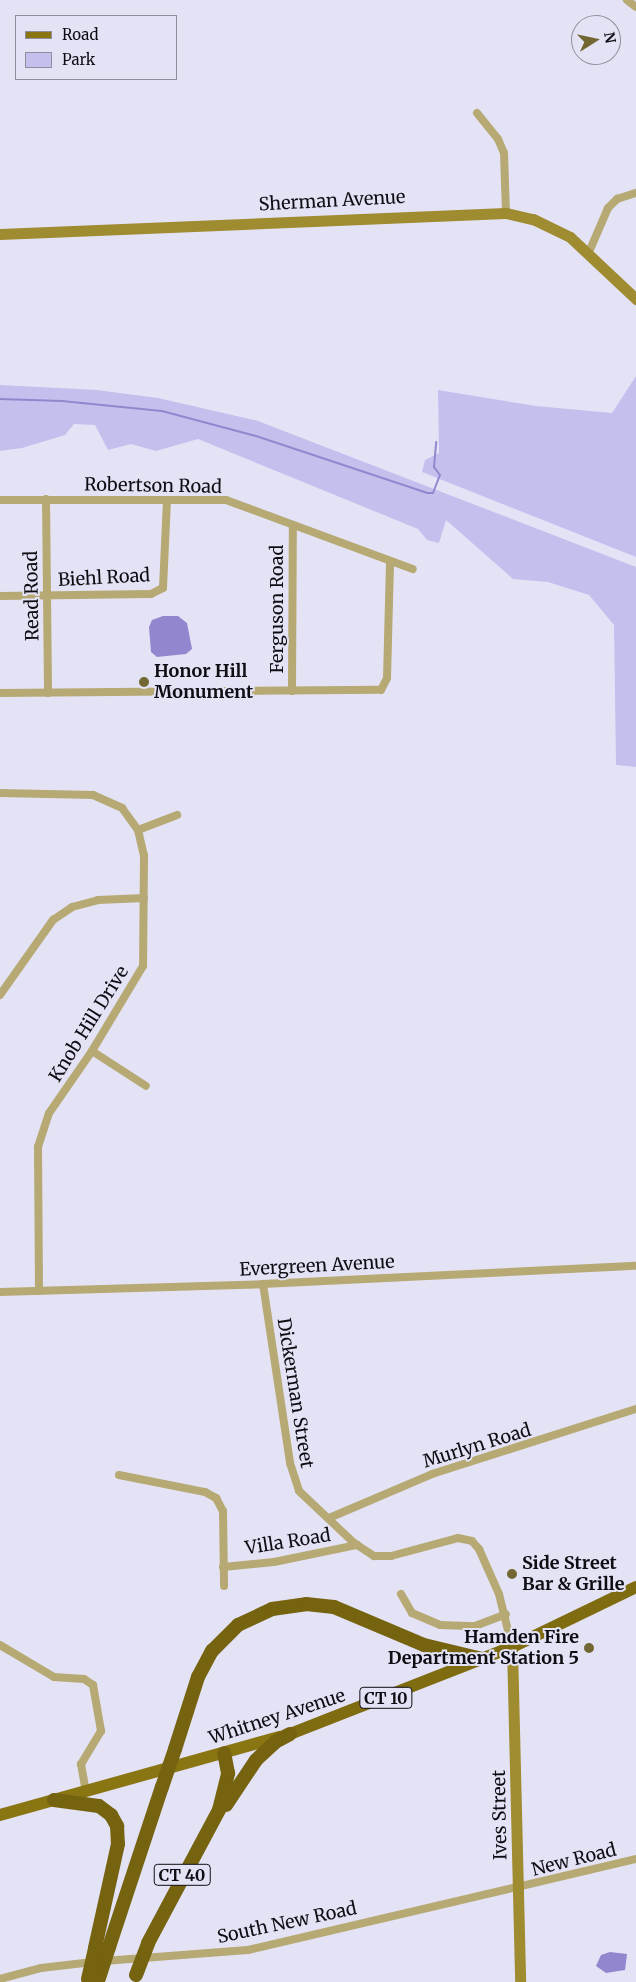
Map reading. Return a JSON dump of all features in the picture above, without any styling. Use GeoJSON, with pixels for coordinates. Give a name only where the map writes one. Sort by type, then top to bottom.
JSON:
{"type":"FeatureCollection","features":[{"type":"Feature","properties":{"kind":"highway","name":"Whitney Avenue"},"geometry":{"type":"LineString","coordinates":[[290,1734],[512,1647],[636,1587]]}},
{"type":"Feature","properties":{"kind":"highway"},"geometry":{"type":"LineString","coordinates":[[93,1980],[109,1946],[198,1677],[209,1656],[238,1625],[272,1609],[297,1604],[328,1606],[424,1645],[482,1659]]}},
{"type":"Feature","properties":{"kind":"highway"},"geometry":{"type":"LineString","coordinates":[[219,1810],[256,1760],[275,1742],[290,1734]]}},
{"type":"Feature","properties":{"kind":"highway"},"geometry":{"type":"LineString","coordinates":[[219,1810],[228,1773],[224,1753]]}},
{"type":"Feature","properties":{"kind":"highway"},"geometry":{"type":"LineString","coordinates":[[54,1800],[99,1806],[111,1814],[117,1826],[118,1844],[95,1948],[93,1980]]}},
{"type":"Feature","properties":{"kind":"highway","name":"CT 40"},"geometry":{"type":"LineString","coordinates":[[135,1979],[148,1943],[219,1810]]}},
{"type":"Feature","properties":{"kind":"main road","name":"Sherman Avenue"},"geometry":{"type":"LineString","coordinates":[[0,234],[506,213],[545,224],[589,252],[636,299]]}},
{"type":"Feature","properties":{"kind":"main road","name":"Ives Street"},"geometry":{"type":"LineString","coordinates":[[512,1647],[520,1981]]}},
{"type":"Feature","properties":{"kind":"main road","name":"Whitney Avenue"},"geometry":{"type":"LineString","coordinates":[[0,1815],[290,1734]]}},
{"type":"Feature","properties":{"kind":"street"},"geometry":{"type":"LineString","coordinates":[[627,0],[636,7]]}},
{"type":"Feature","properties":{"kind":"street"},"geometry":{"type":"LineString","coordinates":[[478,113],[498,139],[504,153],[506,213]]}},
{"type":"Feature","properties":{"kind":"street"},"geometry":{"type":"LineString","coordinates":[[589,252],[608,208],[617,199],[636,193]]}},
{"type":"Feature","properties":{"kind":"street","name":"Read Road"},"geometry":{"type":"LineString","coordinates":[[46,499],[48,693]]}},
{"type":"Feature","properties":{"kind":"street","name":"Robertson Road"},"geometry":{"type":"LineString","coordinates":[[0,500],[226,500],[390,563],[413,569]]}},
{"type":"Feature","properties":{"kind":"street","name":"Biehl Road"},"geometry":{"type":"LineString","coordinates":[[47,596],[151,594],[163,588],[168,500]]}},
{"type":"Feature","properties":{"kind":"street","name":"Ferguson Road"},"geometry":{"type":"LineString","coordinates":[[292,691],[293,526]]}},
{"type":"Feature","properties":{"kind":"street"},"geometry":{"type":"LineString","coordinates":[[0,693],[381,690],[386,678],[390,563]]}},
{"type":"Feature","properties":{"kind":"street"},"geometry":{"type":"LineString","coordinates":[[0,596],[47,596]]}},
{"type":"Feature","properties":{"kind":"street","name":"Knob Hill Drive"},"geometry":{"type":"LineString","coordinates":[[0,793],[93,794],[122,808],[138,830],[144,855],[142,966],[92,1052],[49,1113],[38,1147],[39,1291]]}},
{"type":"Feature","properties":{"kind":"street"},"geometry":{"type":"LineString","coordinates":[[138,830],[177,815]]}},
{"type":"Feature","properties":{"kind":"street"},"geometry":{"type":"LineString","coordinates":[[0,995],[53,920],[72,907],[98,900],[144,898]]}},
{"type":"Feature","properties":{"kind":"street"},"geometry":{"type":"LineString","coordinates":[[92,1052],[146,1086]]}},
{"type":"Feature","properties":{"kind":"street","name":"Evergreen Avenue"},"geometry":{"type":"LineString","coordinates":[[0,1292],[263,1284],[636,1266]]}},
{"type":"Feature","properties":{"kind":"street","name":"Dickerman Street"},"geometry":{"type":"LineString","coordinates":[[263,1284],[293,1477],[302,1494],[357,1545],[371,1555],[384,1557],[454,1538],[468,1539],[479,1549],[506,1614],[512,1647]]}},
{"type":"Feature","properties":{"kind":"street","name":"Murlyn Road"},"geometry":{"type":"LineString","coordinates":[[329,1518],[432,1474],[636,1409]]}},
{"type":"Feature","properties":{"kind":"street"},"geometry":{"type":"LineString","coordinates":[[119,1475],[205,1492],[216,1498],[222,1507],[224,1586]]}},
{"type":"Feature","properties":{"kind":"street","name":"Villa Road"},"geometry":{"type":"LineString","coordinates":[[223,1567],[274,1562],[357,1545]]}},
{"type":"Feature","properties":{"kind":"street"},"geometry":{"type":"LineString","coordinates":[[400,1594],[412,1613],[440,1625],[475,1626],[506,1614]]}},
{"type":"Feature","properties":{"kind":"street"},"geometry":{"type":"LineString","coordinates":[[0,1645],[54,1676],[84,1678],[93,1685],[101,1731],[81,1764],[86,1791]]}},
{"type":"Feature","properties":{"kind":"street","name":"New Road"},"geometry":{"type":"LineString","coordinates":[[519,1888],[636,1859]]}},
{"type":"Feature","properties":{"kind":"street","name":"South New Road"},"geometry":{"type":"LineString","coordinates":[[0,1979],[41,1968],[88,1962],[248,1950],[519,1888]]}},
{"type":"Feature","properties":{"kind":"green space"},"geometry":{"type":"Polygon","coordinates":[[[636,376],[636,557],[422,472],[425,460],[439,453],[438,390],[536,406],[612,413],[636,376]]]}},
{"type":"Feature","properties":{"kind":"green space"},"geometry":{"type":"Polygon","coordinates":[[[0,385],[97,390],[158,398],[258,421],[636,567],[636,767],[616,765],[614,625],[589,595],[548,582],[513,579],[446,520],[439,543],[427,540],[418,529],[198,439],[156,451],[131,444],[108,450],[95,425],[74,424],[65,435],[22,448],[0,451],[0,385]]]}},
{"type":"Feature","properties":{"kind":"shaded area"},"geometry":{"type":"Polygon","coordinates":[[[163,616],[178,616],[187,623],[192,649],[186,654],[157,657],[151,652],[149,627],[152,620],[163,616]]]}},
{"type":"Feature","properties":{"kind":"shaded area"},"geometry":{"type":"Polygon","coordinates":[[[610,1952],[627,1954],[625,1970],[606,1973],[596,1966],[601,1955],[610,1952]]]}},
{"type":"Feature","properties":{"kind":"waterway"},"geometry":{"type":"LineString","coordinates":[[0,399],[62,401],[162,411],[256,436],[427,493],[433,493],[440,475],[434,467],[436,442]]}},
{"type":"Feature","properties":{"kind":"place","name":"Honor Hill Monument"},"geometry":{"type":"Point","coordinates":[144,682]}},
{"type":"Feature","properties":{"kind":"place","name":"Side Street Bar & Grille"},"geometry":{"type":"Point","coordinates":[512,1574]}},
{"type":"Feature","properties":{"kind":"place","name":"Hamden Fire Department Station 5"},"geometry":{"type":"Point","coordinates":[589,1648]}}]}
